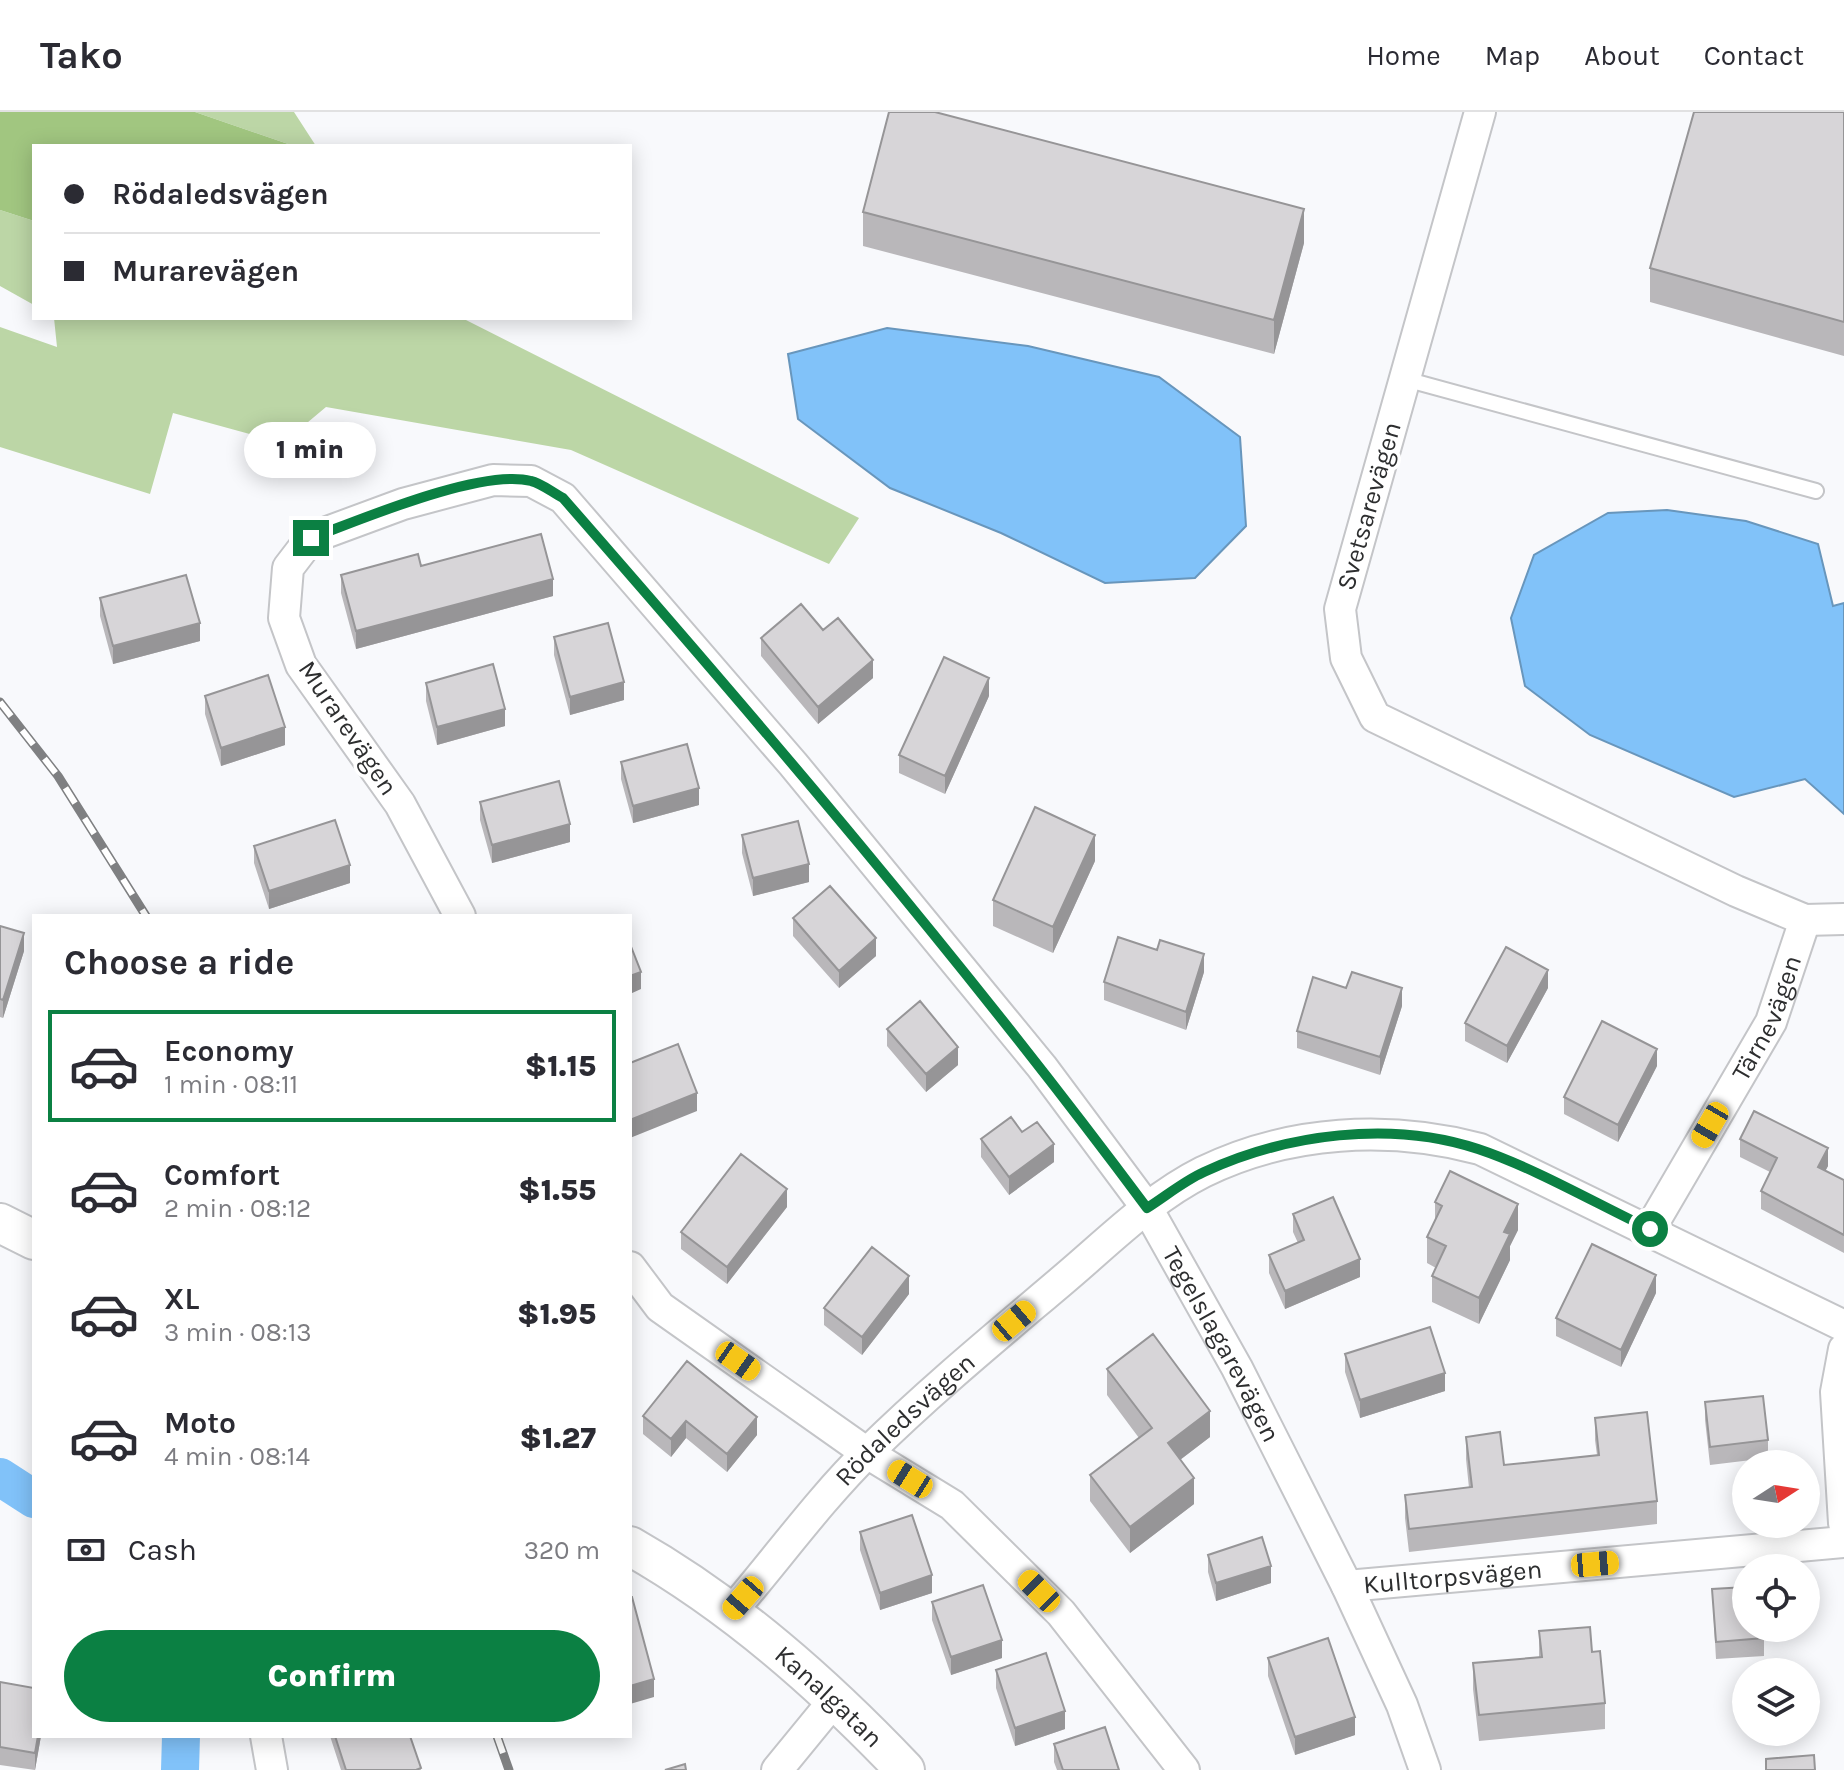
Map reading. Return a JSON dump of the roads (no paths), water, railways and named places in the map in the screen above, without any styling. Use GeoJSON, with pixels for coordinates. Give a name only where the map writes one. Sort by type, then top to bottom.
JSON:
{"type":"FeatureCollection","features":[{"type":"Feature","properties":{"kind":"street","name":"Svetsarevägen"},"geometry":{"type":"LineString","coordinates":[[1480,112],[1340,609],[1346,658],[1375,717],[1736,891],[1805,920]]}},
{"type":"Feature","properties":{"kind":"street","name":"Tegelslagarevägen"},"geometry":{"type":"LineString","coordinates":[[403,504],[493,480],[531,481],[563,498],[793,764],[1042,1067],[1147,1208],[1237,1368],[1347,1586],[1402,1705],[1425,1770]]}},
{"type":"Feature","properties":{"kind":"street","name":"Murarevägen"},"geometry":{"type":"LineString","coordinates":[[403,504],[311,538],[288,568],[284,618],[301,665],[400,804],[459,914]]}},
{"type":"Feature","properties":{"kind":"street","name":"Tärnevägen"},"geometry":{"type":"LineString","coordinates":[[1650,1229],[1771,1022],[1805,920],[1844,919]]}},
{"type":"Feature","properties":{"kind":"street","name":"Rödaledsvägen"},"geometry":{"type":"LineString","coordinates":[[731,1612],[867,1453],[970,1358],[1147,1208],[1202,1173],[1296,1140],[1387,1135],[1447,1141],[1480,1149],[1844,1326]]}},
{"type":"Feature","properties":{"kind":"street"},"geometry":{"type":"LineString","coordinates":[[0,1223],[32,1239]]}},
{"type":"Feature","properties":{"kind":"street"},"geometry":{"type":"LineString","coordinates":[[632,1270],[660,1307],[867,1453],[952,1505],[1061,1613],[1184,1770]]}},
{"type":"Feature","properties":{"kind":"street"},"geometry":{"type":"LineString","coordinates":[[1844,1349],[1836,1392],[1844,1523]]}},
{"type":"Feature","properties":{"kind":"street","name":"Kulltorpsvägen"},"geometry":{"type":"LineString","coordinates":[[1347,1586],[1844,1542]]}},
{"type":"Feature","properties":{"kind":"street","name":"Kanalgatan"},"geometry":{"type":"LineString","coordinates":[[632,1547],[731,1612],[836,1698],[905,1770]]}},
{"type":"Feature","properties":{"kind":"street"},"geometry":{"type":"LineString","coordinates":[[777,1770],[836,1698]]}},
{"type":"Feature","properties":{"kind":"street"},"geometry":{"type":"LineString","coordinates":[[266,1738],[272,1770]]}},
{"type":"Feature","properties":{"kind":"lane"},"geometry":{"type":"LineString","coordinates":[[1405,379],[1816,491]]}},
{"type":"Feature","properties":{"kind":"water"},"geometry":{"type":"Polygon","coordinates":[[[887,328],[1028,346],[1159,377],[1240,437],[1246,526],[1195,578],[1105,583],[1001,533],[890,488],[798,419],[788,354],[887,328]]]}},
{"type":"Feature","properties":{"kind":"water"},"geometry":{"type":"Polygon","coordinates":[[[1667,510],[1746,521],[1818,544],[1833,606],[1844,603],[1844,814],[1805,779],[1734,797],[1590,735],[1525,686],[1511,618],[1534,555],[1608,513],[1667,510]]]}},
{"type":"Feature","properties":{"kind":"waterway"},"geometry":{"type":"LineString","coordinates":[[0,1477],[32,1498]]}},
{"type":"Feature","properties":{"kind":"waterway"},"geometry":{"type":"LineString","coordinates":[[180,1770],[181,1738]]}},
{"type":"Feature","properties":{"kind":"railway"},"geometry":{"type":"LineString","coordinates":[[0,702],[58,776],[145,914]]}},
{"type":"Feature","properties":{"kind":"railway"},"geometry":{"type":"LineString","coordinates":[[498,1738],[509,1770]]}}]}
